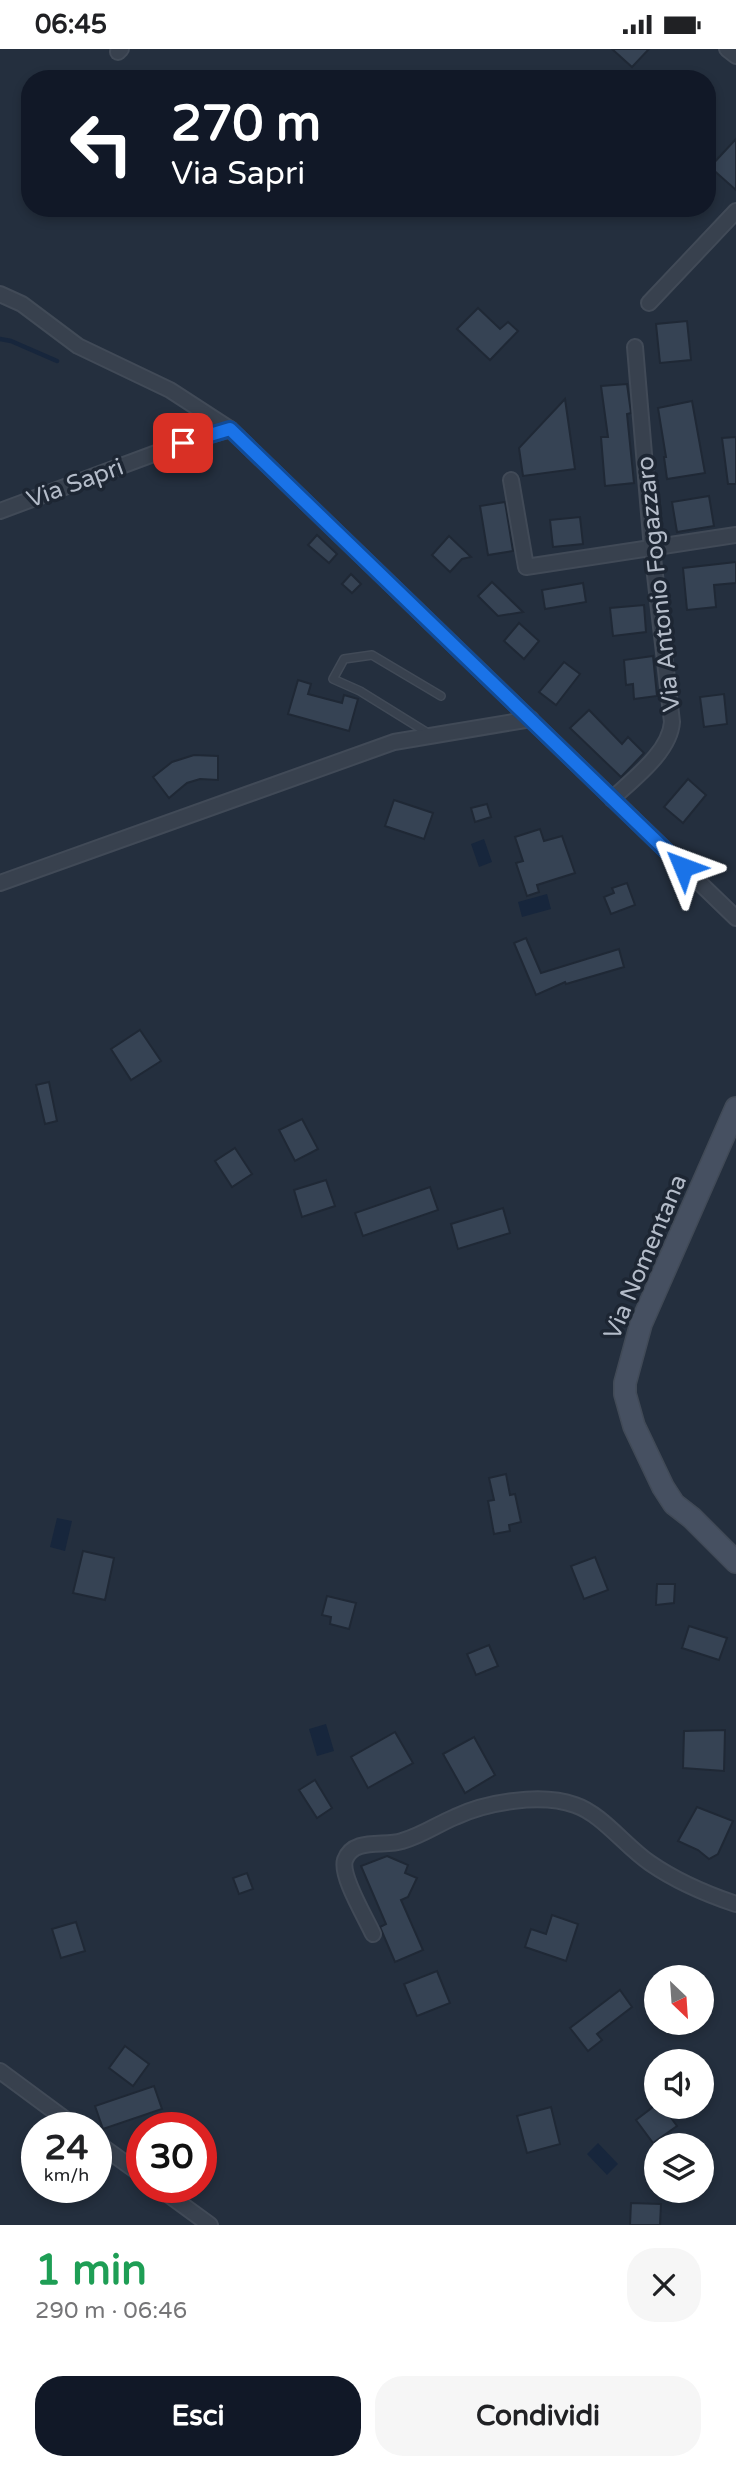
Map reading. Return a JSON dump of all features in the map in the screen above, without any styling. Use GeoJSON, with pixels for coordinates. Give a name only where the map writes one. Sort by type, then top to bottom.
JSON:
{"type":"FeatureCollection","features":[{"type":"Feature","properties":{"kind":"main road","name":"Via Nomentana"},"geometry":{"type":"LineString","coordinates":[[736,1108],[641,1324],[631,1358],[625,1394],[634,1426],[674,1504],[736,1562]]}},
{"type":"Feature","properties":{"kind":"street"},"geometry":{"type":"LineString","coordinates":[[727,49],[736,56]]}},
{"type":"Feature","properties":{"kind":"street"},"geometry":{"type":"LineString","coordinates":[[649,303],[736,211]]}},
{"type":"Feature","properties":{"kind":"street"},"geometry":{"type":"LineString","coordinates":[[0,294],[22,305],[78,346],[170,390],[230,429],[736,918]]}},
{"type":"Feature","properties":{"kind":"street","name":"Via Antonio Fogazzaro"},"geometry":{"type":"LineString","coordinates":[[612,799],[661,750],[671,730],[635,347]]}},
{"type":"Feature","properties":{"kind":"street","name":"Via Sapri"},"geometry":{"type":"LineString","coordinates":[[0,511],[183,443],[230,429]]}},
{"type":"Feature","properties":{"kind":"street"},"geometry":{"type":"LineString","coordinates":[[511,479],[526,567],[736,535]]}},
{"type":"Feature","properties":{"kind":"street"},"geometry":{"type":"LineString","coordinates":[[0,883],[394,742],[531,719]]}},
{"type":"Feature","properties":{"kind":"street"},"geometry":{"type":"LineString","coordinates":[[373,1934],[346,1876],[345,1862],[350,1852],[368,1844],[402,1841],[469,1811],[511,1802],[548,1800],[582,1807],[649,1863],[687,1885],[736,1904]]}},
{"type":"Feature","properties":{"kind":"street"},"geometry":{"type":"LineString","coordinates":[[0,2071],[55,2112]]}},
{"type":"Feature","properties":{"kind":"street"},"geometry":{"type":"LineString","coordinates":[[179,2203],[209,2225]]}},
{"type":"Feature","properties":{"kind":"lane"},"geometry":{"type":"LineString","coordinates":[[431,734],[360,691],[333,679],[344,659],[372,655],[441,696]]}},
{"type":"Feature","properties":{"kind":"water"},"geometry":{"type":"Polygon","coordinates":[[[484,839],[492,862],[479,867],[471,844],[484,839]]]}},
{"type":"Feature","properties":{"kind":"water"},"geometry":{"type":"Polygon","coordinates":[[[547,894],[551,909],[522,917],[518,902],[547,894]]]}},
{"type":"Feature","properties":{"kind":"water"},"geometry":{"type":"Polygon","coordinates":[[[57,1518],[72,1521],[65,1551],[50,1547],[57,1518]]]}},
{"type":"Feature","properties":{"kind":"water"},"geometry":{"type":"Polygon","coordinates":[[[326,1724],[334,1751],[317,1756],[309,1729],[326,1724]]]}},
{"type":"Feature","properties":{"kind":"water"},"geometry":{"type":"Polygon","coordinates":[[[598,2143],[618,2164],[607,2175],[587,2154],[598,2143]]]}},
{"type":"Feature","properties":{"kind":"building"},"geometry":{"type":"Polygon","coordinates":[[[612,49],[649,49],[632,67],[612,49]]]}},
{"type":"Feature","properties":{"kind":"building"},"geometry":{"type":"Polygon","coordinates":[[[736,139],[736,190],[716,172],[716,161],[736,139]]]}},
{"type":"Feature","properties":{"kind":"building"},"geometry":{"type":"Polygon","coordinates":[[[478,308],[500,329],[508,322],[518,331],[490,360],[457,329],[478,308]]]}},
{"type":"Feature","properties":{"kind":"building"},"geometry":{"type":"Polygon","coordinates":[[[687,321],[691,360],[660,363],[656,324],[687,321]]]}},
{"type":"Feature","properties":{"kind":"building"},"geometry":{"type":"Polygon","coordinates":[[[627,384],[631,413],[627,414],[634,483],[605,486],[601,437],[608,437],[601,386],[627,384]]]}},
{"type":"Feature","properties":{"kind":"building"},"geometry":{"type":"Polygon","coordinates":[[[565,399],[575,469],[523,476],[519,448],[565,399]]]}},
{"type":"Feature","properties":{"kind":"building"},"geometry":{"type":"Polygon","coordinates":[[[692,401],[705,473],[667,479],[658,408],[692,401]]]}},
{"type":"Feature","properties":{"kind":"building"},"geometry":{"type":"Polygon","coordinates":[[[736,437],[736,484],[728,484],[722,438],[736,437]]]}},
{"type":"Feature","properties":{"kind":"building"},"geometry":{"type":"Polygon","coordinates":[[[709,496],[714,526],[677,532],[672,502],[709,496]]]}},
{"type":"Feature","properties":{"kind":"building"},"geometry":{"type":"Polygon","coordinates":[[[505,502],[513,551],[488,555],[480,506],[505,502]]]}},
{"type":"Feature","properties":{"kind":"building"},"geometry":{"type":"Polygon","coordinates":[[[580,517],[583,544],[553,547],[550,520],[580,517]]]}},
{"type":"Feature","properties":{"kind":"building"},"geometry":{"type":"Polygon","coordinates":[[[317,535],[337,554],[329,563],[308,545],[317,535]]]}},
{"type":"Feature","properties":{"kind":"building"},"geometry":{"type":"Polygon","coordinates":[[[449,536],[471,557],[462,559],[450,572],[432,555],[449,536]]]}},
{"type":"Feature","properties":{"kind":"building"},"geometry":{"type":"Polygon","coordinates":[[[736,562],[736,583],[714,585],[716,607],[687,610],[683,568],[736,562]]]}},
{"type":"Feature","properties":{"kind":"building"},"geometry":{"type":"Polygon","coordinates":[[[351,574],[361,584],[352,593],[342,584],[351,574]]]}},
{"type":"Feature","properties":{"kind":"building"},"geometry":{"type":"Polygon","coordinates":[[[492,582],[523,612],[498,616],[478,596],[492,582]]]}},
{"type":"Feature","properties":{"kind":"building"},"geometry":{"type":"Polygon","coordinates":[[[583,583],[586,602],[545,609],[542,590],[583,583]]]}},
{"type":"Feature","properties":{"kind":"building"},"geometry":{"type":"Polygon","coordinates":[[[644,605],[646,632],[613,636],[610,608],[644,605]]]}},
{"type":"Feature","properties":{"kind":"building"},"geometry":{"type":"Polygon","coordinates":[[[519,623],[539,641],[524,659],[504,641],[519,623]]]}},
{"type":"Feature","properties":{"kind":"building"},"geometry":{"type":"Polygon","coordinates":[[[653,656],[657,696],[634,699],[633,684],[626,685],[624,660],[653,656]]]}},
{"type":"Feature","properties":{"kind":"building"},"geometry":{"type":"Polygon","coordinates":[[[564,662],[580,674],[556,705],[539,692],[564,662]]]}},
{"type":"Feature","properties":{"kind":"building"},"geometry":{"type":"Polygon","coordinates":[[[298,680],[311,684],[308,694],[342,703],[344,695],[358,699],[349,731],[288,714],[298,680]]]}},
{"type":"Feature","properties":{"kind":"building"},"geometry":{"type":"Polygon","coordinates":[[[724,694],[727,724],[704,727],[700,697],[724,694]]]}},
{"type":"Feature","properties":{"kind":"building"},"geometry":{"type":"Polygon","coordinates":[[[589,710],[622,744],[628,737],[644,753],[621,777],[570,728],[589,710]]]}},
{"type":"Feature","properties":{"kind":"building"},"geometry":{"type":"Polygon","coordinates":[[[194,755],[218,756],[218,780],[200,779],[187,783],[169,798],[153,777],[172,762],[194,755]]]}},
{"type":"Feature","properties":{"kind":"building"},"geometry":{"type":"Polygon","coordinates":[[[688,779],[706,795],[683,823],[664,807],[688,779]]]}},
{"type":"Feature","properties":{"kind":"building"},"geometry":{"type":"Polygon","coordinates":[[[394,800],[433,813],[424,839],[385,826],[394,800]]]}},
{"type":"Feature","properties":{"kind":"building"},"geometry":{"type":"Polygon","coordinates":[[[487,804],[491,817],[475,822],[471,808],[487,804]]]}},
{"type":"Feature","properties":{"kind":"building"},"geometry":{"type":"Polygon","coordinates":[[[540,829],[544,841],[562,836],[575,873],[537,885],[539,892],[527,896],[516,863],[523,861],[515,837],[540,829]]]}},
{"type":"Feature","properties":{"kind":"building"},"geometry":{"type":"Polygon","coordinates":[[[627,883],[635,905],[611,914],[604,897],[614,893],[612,888],[627,883]]]}},
{"type":"Feature","properties":{"kind":"building"},"geometry":{"type":"Polygon","coordinates":[[[526,938],[541,973],[619,949],[624,967],[566,984],[565,982],[536,995],[514,943],[526,938]]]}},
{"type":"Feature","properties":{"kind":"building"},"geometry":{"type":"Polygon","coordinates":[[[140,1030],[161,1061],[131,1080],[111,1049],[140,1030]]]}},
{"type":"Feature","properties":{"kind":"building"},"geometry":{"type":"Polygon","coordinates":[[[49,1082],[57,1121],[45,1124],[36,1085],[49,1082]]]}},
{"type":"Feature","properties":{"kind":"building"},"geometry":{"type":"Polygon","coordinates":[[[302,1119],[318,1149],[295,1161],[279,1130],[302,1119]]]}},
{"type":"Feature","properties":{"kind":"building"},"geometry":{"type":"Polygon","coordinates":[[[235,1148],[252,1174],[232,1187],[215,1161],[235,1148]]]}},
{"type":"Feature","properties":{"kind":"building"},"geometry":{"type":"Polygon","coordinates":[[[326,1180],[335,1206],[302,1217],[294,1190],[326,1180]]]}},
{"type":"Feature","properties":{"kind":"building"},"geometry":{"type":"Polygon","coordinates":[[[430,1187],[438,1210],[363,1236],[355,1213],[430,1187]]]}},
{"type":"Feature","properties":{"kind":"building"},"geometry":{"type":"Polygon","coordinates":[[[503,1208],[510,1233],[458,1249],[451,1224],[503,1208]]]}},
{"type":"Feature","properties":{"kind":"building"},"geometry":{"type":"Polygon","coordinates":[[[506,1474],[510,1495],[515,1494],[521,1522],[509,1525],[510,1531],[494,1534],[488,1501],[494,1500],[489,1478],[506,1474]]]}},
{"type":"Feature","properties":{"kind":"building"},"geometry":{"type":"Polygon","coordinates":[[[83,1551],[114,1558],[105,1600],[73,1593],[83,1551]]]}},
{"type":"Feature","properties":{"kind":"building"},"geometry":{"type":"Polygon","coordinates":[[[595,1557],[608,1590],[584,1599],[571,1566],[595,1557]]]}},
{"type":"Feature","properties":{"kind":"building"},"geometry":{"type":"Polygon","coordinates":[[[657,1584],[675,1584],[674,1603],[656,1605],[657,1584]]]}},
{"type":"Feature","properties":{"kind":"building"},"geometry":{"type":"Polygon","coordinates":[[[327,1596],[356,1603],[349,1629],[330,1624],[331,1617],[322,1615],[327,1596]]]}},
{"type":"Feature","properties":{"kind":"building"},"geometry":{"type":"Polygon","coordinates":[[[689,1626],[727,1638],[719,1660],[682,1648],[689,1626]]]}},
{"type":"Feature","properties":{"kind":"building"},"geometry":{"type":"Polygon","coordinates":[[[489,1645],[498,1666],[476,1675],[467,1654],[489,1645]]]}},
{"type":"Feature","properties":{"kind":"building"},"geometry":{"type":"Polygon","coordinates":[[[725,1730],[724,1771],[683,1768],[684,1731],[725,1730]]]}},
{"type":"Feature","properties":{"kind":"building"},"geometry":{"type":"Polygon","coordinates":[[[395,1732],[413,1763],[368,1788],[351,1757],[395,1732]]]}},
{"type":"Feature","properties":{"kind":"building"},"geometry":{"type":"Polygon","coordinates":[[[474,1737],[495,1775],[465,1793],[443,1754],[474,1737]]]}},
{"type":"Feature","properties":{"kind":"building"},"geometry":{"type":"Polygon","coordinates":[[[315,1780],[332,1808],[317,1818],[299,1790],[315,1780]]]}},
{"type":"Feature","properties":{"kind":"building"},"geometry":{"type":"Polygon","coordinates":[[[697,1807],[733,1821],[718,1854],[709,1859],[698,1850],[678,1841],[697,1807]]]}},
{"type":"Feature","properties":{"kind":"building"},"geometry":{"type":"Polygon","coordinates":[[[387,1856],[408,1865],[405,1873],[417,1878],[408,1897],[401,1900],[423,1950],[395,1962],[380,1927],[386,1924],[361,1866],[387,1856]]]}},
{"type":"Feature","properties":{"kind":"building"},"geometry":{"type":"Polygon","coordinates":[[[247,1873],[253,1889],[239,1894],[233,1878],[247,1873]]]}},
{"type":"Feature","properties":{"kind":"building"},"geometry":{"type":"Polygon","coordinates":[[[552,1915],[578,1924],[566,1961],[525,1947],[531,1929],[546,1934],[552,1915]]]}},
{"type":"Feature","properties":{"kind":"building"},"geometry":{"type":"Polygon","coordinates":[[[76,1922],[85,1951],[61,1958],[52,1929],[76,1922]]]}},
{"type":"Feature","properties":{"kind":"building"},"geometry":{"type":"Polygon","coordinates":[[[437,1971],[450,2003],[417,2016],[404,1984],[437,1971]]]}},
{"type":"Feature","properties":{"kind":"building"},"geometry":{"type":"Polygon","coordinates":[[[620,1990],[632,2007],[597,2034],[602,2040],[588,2051],[570,2028],[620,1990]]]}},
{"type":"Feature","properties":{"kind":"building"},"geometry":{"type":"Polygon","coordinates":[[[125,2046],[149,2064],[133,2086],[109,2068],[125,2046]]]}},
{"type":"Feature","properties":{"kind":"building"},"geometry":{"type":"Polygon","coordinates":[[[154,2086],[162,2109],[153,2112],[126,2112],[126,2121],[112,2126],[112,2112],[97,2112],[95,2106],[154,2086]]]}},
{"type":"Feature","properties":{"kind":"building"},"geometry":{"type":"Polygon","coordinates":[[[551,2107],[560,2144],[527,2153],[517,2116],[551,2107]]]}},
{"type":"Feature","properties":{"kind":"building"},"geometry":{"type":"Polygon","coordinates":[[[644,2114],[644,2119],[672,2119],[677,2126],[667,2133],[646,2133],[636,2120],[644,2114]]]}},
{"type":"Feature","properties":{"kind":"building"},"geometry":{"type":"Polygon","coordinates":[[[631,2203],[661,2204],[660,2225],[630,2225],[631,2203]]]}},
{"type":"Feature","properties":{"kind":"waterway"},"geometry":{"type":"LineString","coordinates":[[0,339],[57,361]]}},
{"type":"Feature","properties":{"kind":"route"},"geometry":{"type":"LineString","coordinates":[[183,443],[230,429],[683,867]]}}]}
